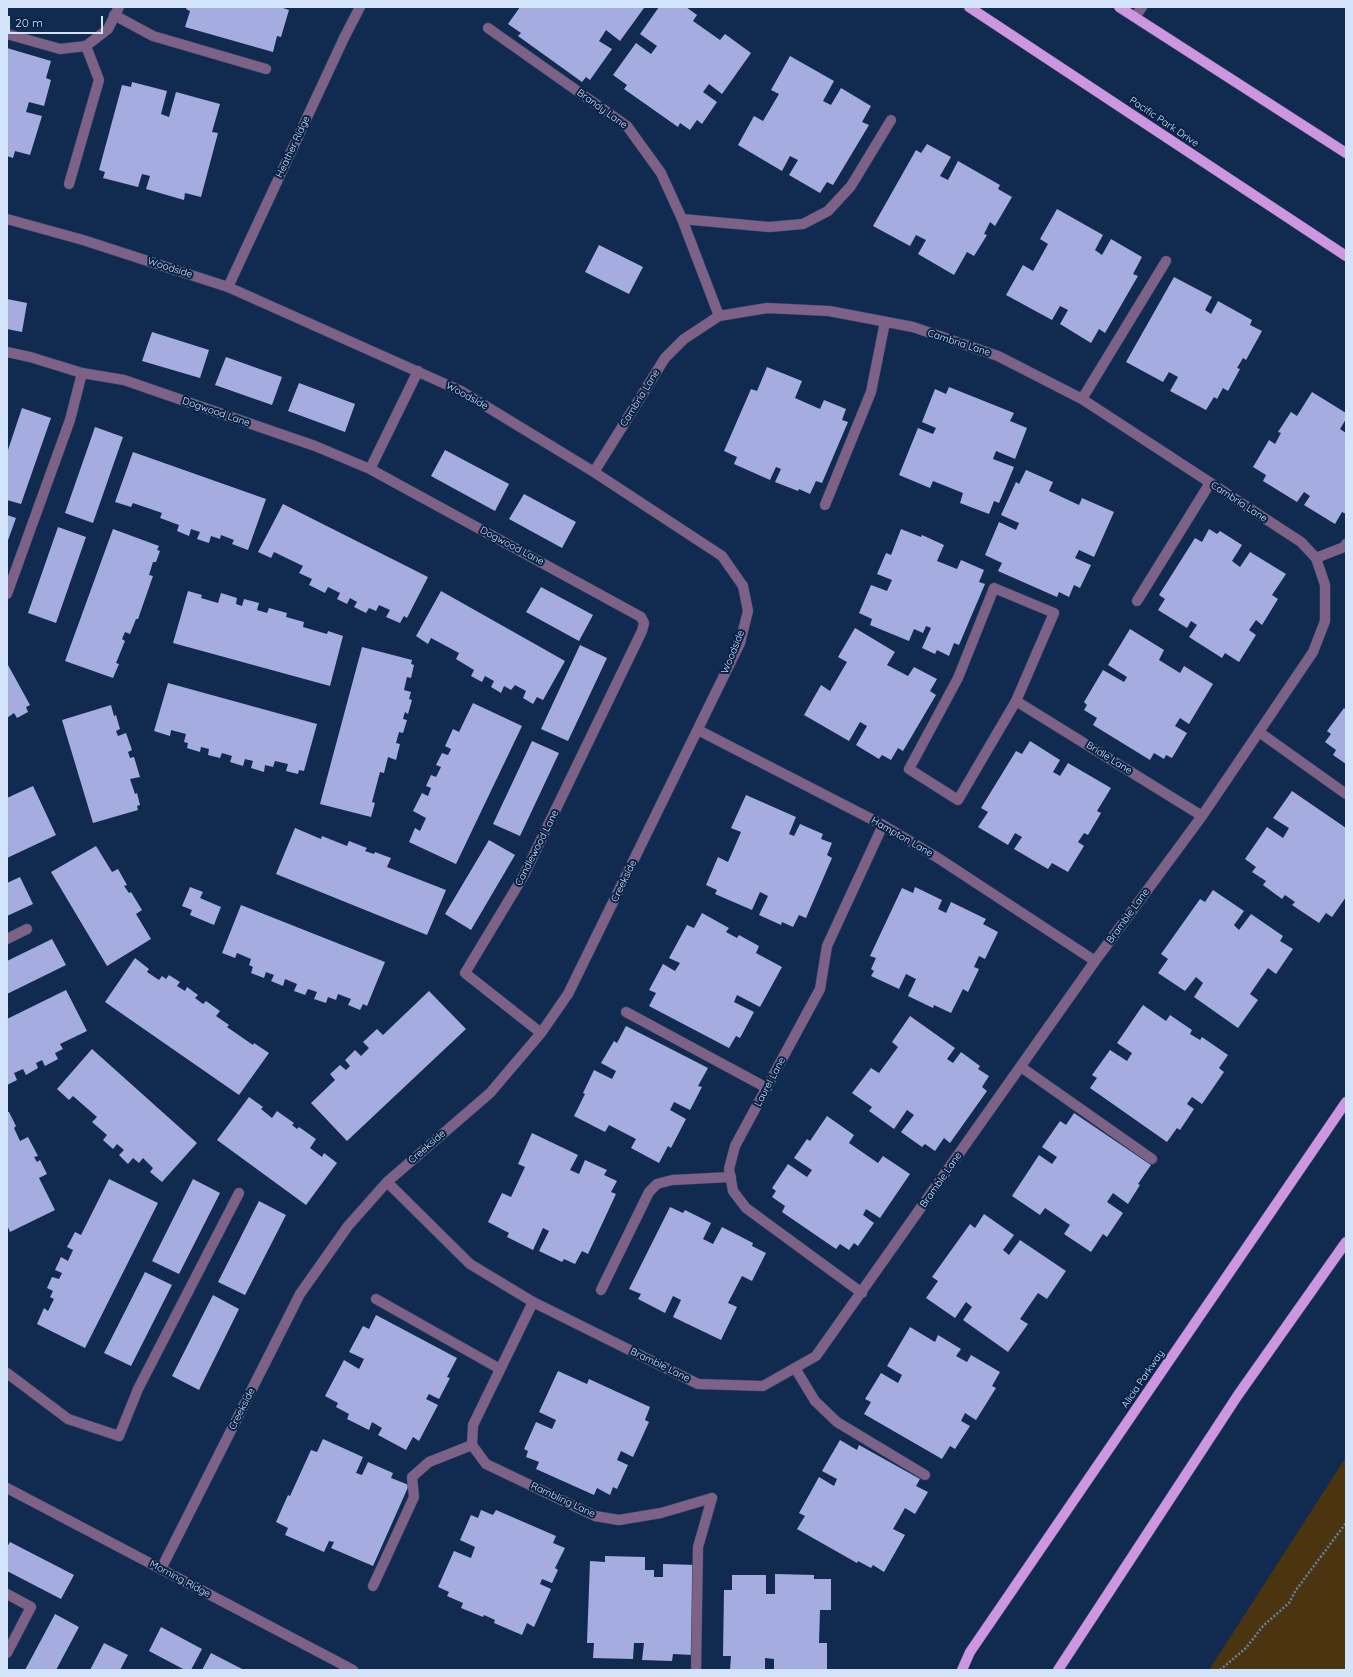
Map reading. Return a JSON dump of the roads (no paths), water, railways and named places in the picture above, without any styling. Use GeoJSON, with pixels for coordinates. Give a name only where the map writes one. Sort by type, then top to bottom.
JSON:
{"type":"FeatureCollection","features":[{"type":"Feature","properties":{"kind":"main road","name":"Pacific Park Drive"},"geometry":{"type":"LineString","coordinates":[[969,7],[1346,256]]}},
{"type":"Feature","properties":{"kind":"main road"},"geometry":{"type":"LineString","coordinates":[[1119,7],[1346,153]]}},
{"type":"Feature","properties":{"kind":"main road","name":"Alicia Parkway"},"geometry":{"type":"LineString","coordinates":[[962,1670],[975,1646],[1346,1102]]}},
{"type":"Feature","properties":{"kind":"main road"},"geometry":{"type":"LineString","coordinates":[[1058,1670],[1238,1395],[1346,1242]]}},
{"type":"Feature","properties":{"kind":"street","name":"Heather Ridge"},"geometry":{"type":"LineString","coordinates":[[228,287],[344,38],[360,7]]}},
{"type":"Feature","properties":{"kind":"street"},"geometry":{"type":"LineString","coordinates":[[1135,17],[1142,7]]}},
{"type":"Feature","properties":{"kind":"street"},"geometry":{"type":"LineString","coordinates":[[7,34],[60,49],[86,46],[108,29],[116,11],[153,36],[266,69]]}},
{"type":"Feature","properties":{"kind":"street","name":"Brandy Lane"},"geometry":{"type":"LineString","coordinates":[[488,28],[627,126],[661,173],[682,219],[719,316]]}},
{"type":"Feature","properties":{"kind":"street"},"geometry":{"type":"LineString","coordinates":[[69,184],[99,80],[86,46]]}},
{"type":"Feature","properties":{"kind":"street"},"geometry":{"type":"LineString","coordinates":[[682,219],[769,227],[804,224],[828,211],[851,186],[891,120]]}},
{"type":"Feature","properties":{"kind":"street","name":"Woodside"},"geometry":{"type":"LineString","coordinates":[[7,219],[83,240],[228,287],[461,391],[594,472],[722,556],[743,586],[748,611],[740,643],[698,730]]}},
{"type":"Feature","properties":{"kind":"street"},"geometry":{"type":"LineString","coordinates":[[1082,399],[1166,261]]}},
{"type":"Feature","properties":{"kind":"street","name":"Cambria Lane"},"geometry":{"type":"LineString","coordinates":[[594,472],[665,358],[684,339],[719,316],[767,308],[829,311],[913,328],[998,356],[1082,399],[1301,542],[1316,558],[1325,585]]}},
{"type":"Feature","properties":{"kind":"street"},"geometry":{"type":"LineString","coordinates":[[825,505],[871,392],[885,322]]}},
{"type":"Feature","properties":{"kind":"street","name":"Dogwood Lane"},"geometry":{"type":"LineString","coordinates":[[7,352],[30,357],[82,373],[124,380],[315,446],[370,469],[641,617],[644,623],[642,631]]}},
{"type":"Feature","properties":{"kind":"street"},"geometry":{"type":"LineString","coordinates":[[370,469],[418,371]]}},
{"type":"Feature","properties":{"kind":"street"},"geometry":{"type":"LineString","coordinates":[[7,594],[70,420],[82,373]]}},
{"type":"Feature","properties":{"kind":"street"},"geometry":{"type":"LineString","coordinates":[[1136,601],[1210,484]]}},
{"type":"Feature","properties":{"kind":"street"},"geometry":{"type":"LineString","coordinates":[[1316,558],[1345,546]]}},
{"type":"Feature","properties":{"kind":"street","name":"Bramble Lane"},"geometry":{"type":"LineString","coordinates":[[387,1182],[470,1264],[533,1302],[698,1384],[763,1386],[816,1356],[862,1293],[1095,961],[1202,816],[1313,652],[1325,621],[1325,585]]}},
{"type":"Feature","properties":{"kind":"street"},"geometry":{"type":"LineString","coordinates":[[994,588],[1054,613],[1016,701],[958,800],[908,769],[958,678],[994,588]]}},
{"type":"Feature","properties":{"kind":"street","name":"Candlewood Lane"},"geometry":{"type":"LineString","coordinates":[[541,1034],[465,973],[524,875],[642,631]]}},
{"type":"Feature","properties":{"kind":"street","name":"Bridle Lane"},"geometry":{"type":"LineString","coordinates":[[1016,701],[1202,816]]}},
{"type":"Feature","properties":{"kind":"street","name":"Hampton Lane"},"geometry":{"type":"LineString","coordinates":[[698,730],[883,825],[938,858],[1095,961]]}},
{"type":"Feature","properties":{"kind":"street","name":"Creekside"},"geometry":{"type":"LineString","coordinates":[[161,1569],[300,1294],[348,1226],[387,1182],[490,1093],[541,1034],[568,994],[698,730]]}},
{"type":"Feature","properties":{"kind":"street"},"geometry":{"type":"LineString","coordinates":[[1259,732],[1346,794]]}},
{"type":"Feature","properties":{"kind":"street","name":"Laurel Lane"},"geometry":{"type":"LineString","coordinates":[[862,1293],[746,1208],[733,1191],[729,1169],[735,1146],[820,989],[827,946],[883,825]]}},
{"type":"Feature","properties":{"kind":"street"},"geometry":{"type":"LineString","coordinates":[[7,939],[28,929]]}},
{"type":"Feature","properties":{"kind":"street"},"geometry":{"type":"LineString","coordinates":[[626,1012],[767,1088]]}},
{"type":"Feature","properties":{"kind":"street"},"geometry":{"type":"LineString","coordinates":[[1021,1067],[1152,1159]]}},
{"type":"Feature","properties":{"kind":"street"},"geometry":{"type":"LineString","coordinates":[[601,1290],[649,1192],[657,1184],[672,1180],[731,1177]]}},
{"type":"Feature","properties":{"kind":"street"},"geometry":{"type":"LineString","coordinates":[[7,1373],[68,1419],[119,1436],[138,1389],[239,1193]]}},
{"type":"Feature","properties":{"kind":"street"},"geometry":{"type":"LineString","coordinates":[[376,1299],[500,1369]]}},
{"type":"Feature","properties":{"kind":"street"},"geometry":{"type":"LineString","coordinates":[[373,1586],[414,1497],[412,1477],[428,1462],[472,1445],[473,1425],[533,1302]]}},
{"type":"Feature","properties":{"kind":"street"},"geometry":{"type":"LineString","coordinates":[[795,1368],[815,1401],[837,1422],[925,1475]]}},
{"type":"Feature","properties":{"kind":"street","name":"Rambling Lane"},"geometry":{"type":"LineString","coordinates":[[472,1445],[486,1464],[595,1516],[619,1520],[661,1513],[712,1498],[698,1547],[696,1670]]}},
{"type":"Feature","properties":{"kind":"street","name":"Morning Ridge"},"geometry":{"type":"LineString","coordinates":[[7,1488],[353,1670]]}},
{"type":"Feature","properties":{"kind":"street"},"geometry":{"type":"LineString","coordinates":[[7,1594],[32,1607],[7,1653]]}}]}
